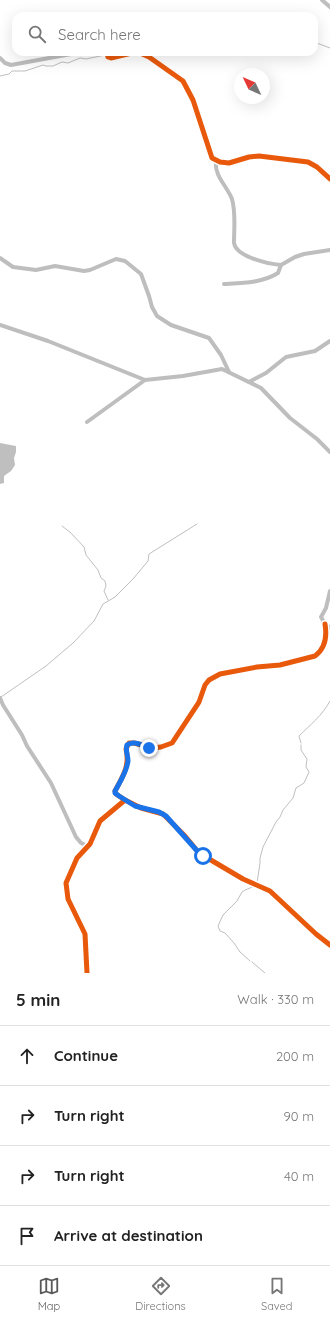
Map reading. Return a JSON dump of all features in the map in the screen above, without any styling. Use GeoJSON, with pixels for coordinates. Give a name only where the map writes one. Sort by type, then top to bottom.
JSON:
{"type":"FeatureCollection","features":[{"type":"Feature","properties":{"kind":"street"},"geometry":{"type":"LineString","coordinates":[[0,58],[5,63],[11,65],[60,56]]}},
{"type":"Feature","properties":{"kind":"street"},"geometry":{"type":"LineString","coordinates":[[108,56],[111,58],[119,56]]}},
{"type":"Feature","properties":{"kind":"street"},"geometry":{"type":"LineString","coordinates":[[147,56],[183,81],[193,100],[212,158],[216,161],[229,163],[249,157],[259,156],[308,162],[317,167],[330,179]]}},
{"type":"Feature","properties":{"kind":"street"},"geometry":{"type":"LineString","coordinates":[[216,161],[215,163],[218,174],[230,194],[234,208],[234,243],[236,249],[259,261],[281,266]]}},
{"type":"Feature","properties":{"kind":"street"},"geometry":{"type":"LineString","coordinates":[[224,284],[266,279],[278,273],[281,266],[295,257],[330,250]]}},
{"type":"Feature","properties":{"kind":"street"},"geometry":{"type":"LineString","coordinates":[[0,258],[13,267],[36,270],[55,266],[84,271],[116,259],[125,261],[141,274],[152,307],[157,316],[171,324],[209,338],[221,355],[229,372]]}},
{"type":"Feature","properties":{"kind":"street"},"geometry":{"type":"LineString","coordinates":[[0,325],[48,341],[145,380],[224,370],[261,388],[290,418],[317,439],[330,452]]}},
{"type":"Feature","properties":{"kind":"street"},"geometry":{"type":"LineString","coordinates":[[249,382],[266,373],[286,357],[315,351],[330,341]]}},
{"type":"Feature","properties":{"kind":"street"},"geometry":{"type":"LineString","coordinates":[[88,422],[145,380]]}},
{"type":"Feature","properties":{"kind":"street"},"geometry":{"type":"LineString","coordinates":[[330,590],[326,608],[321,617],[325,624],[330,628]]}},
{"type":"Feature","properties":{"kind":"street"},"geometry":{"type":"LineString","coordinates":[[325,624],[326,637],[324,645],[315,656],[280,665],[225,672],[209,680],[205,685],[198,704],[182,727],[176,740],[169,745],[152,748],[129,743],[126,747],[128,756],[127,765],[115,791],[116,794],[135,806],[159,812],[166,816],[199,853],[243,878],[270,890],[316,934],[330,945]]}},
{"type":"Feature","properties":{"kind":"street"},"geometry":{"type":"LineString","coordinates":[[0,698],[50,783],[76,837],[81,844],[88,846]]}},
{"type":"Feature","properties":{"kind":"street"},"geometry":{"type":"LineString","coordinates":[[87,973],[85,934],[68,899],[66,888],[67,880],[77,858],[88,846],[100,821],[125,800]]}},
{"type":"Feature","properties":{"kind":"shaded area"},"geometry":{"type":"Polygon","coordinates":[[[0,443],[16,446],[16,452],[14,458],[15,465],[11,471],[4,476],[4,483],[0,484],[0,443]]]}},
{"type":"Feature","properties":{"kind":"waterway"},"geometry":{"type":"LineString","coordinates":[[322,0],[330,7]]}},
{"type":"Feature","properties":{"kind":"waterway"},"geometry":{"type":"LineString","coordinates":[[318,44],[330,48]]}},
{"type":"Feature","properties":{"kind":"waterway"},"geometry":{"type":"LineString","coordinates":[[0,76],[9,74],[12,71],[25,71],[43,65],[53,66],[62,62],[68,63],[80,58],[86,59],[100,56]]}},
{"type":"Feature","properties":{"kind":"waterway"},"geometry":{"type":"LineString","coordinates":[[1,697],[46,666],[73,643],[94,621],[103,604],[115,597],[133,579],[148,561],[149,554],[197,524]]}},
{"type":"Feature","properties":{"kind":"waterway"},"geometry":{"type":"LineString","coordinates":[[62,526],[84,547],[86,555],[98,570],[101,578],[105,581],[106,586],[104,591],[108,600]]}},
{"type":"Feature","properties":{"kind":"waterway"},"geometry":{"type":"LineString","coordinates":[[301,743],[299,736],[320,716],[330,701]]}},
{"type":"Feature","properties":{"kind":"waterway"},"geometry":{"type":"LineString","coordinates":[[257,883],[263,847],[283,810],[293,798],[296,788],[304,783],[309,772],[306,767],[307,759],[301,750],[301,745]]}},
{"type":"Feature","properties":{"kind":"waterway"},"geometry":{"type":"LineString","coordinates":[[250,961],[240,952],[225,933],[220,931],[218,926],[223,915],[237,901],[242,892],[255,886]]}},
{"type":"Feature","properties":{"kind":"waterway"},"geometry":{"type":"LineString","coordinates":[[252,962],[265,973]]}},
{"type":"Feature","properties":{"kind":"cycle path"},"geometry":{"type":"LineString","coordinates":[[108,56],[111,58],[119,56]]}},
{"type":"Feature","properties":{"kind":"cycle path"},"geometry":{"type":"LineString","coordinates":[[147,56],[183,81],[193,100],[212,158],[220,162],[229,163],[249,157],[259,156],[308,162],[317,167],[330,179]]}},
{"type":"Feature","properties":{"kind":"cycle path"},"geometry":{"type":"LineString","coordinates":[[125,800],[116,794],[115,791],[125,771],[127,761],[126,749],[129,743],[152,748],[161,747],[172,743],[199,702],[205,685],[209,680],[220,674],[257,667],[280,665],[315,656],[324,646],[326,633],[325,624]]}},
{"type":"Feature","properties":{"kind":"cycle path"},"geometry":{"type":"LineString","coordinates":[[87,973],[85,934],[68,899],[66,883],[77,858],[90,844],[100,821],[125,800],[141,808],[163,814],[185,836],[199,853],[243,879],[270,891],[330,945]]}},
{"type":"Feature","properties":{"kind":"route"},"geometry":{"type":"LineString","coordinates":[[149,748],[131,742],[127,745],[127,765],[115,793],[135,806],[159,812],[166,816],[203,856]]}}]}
